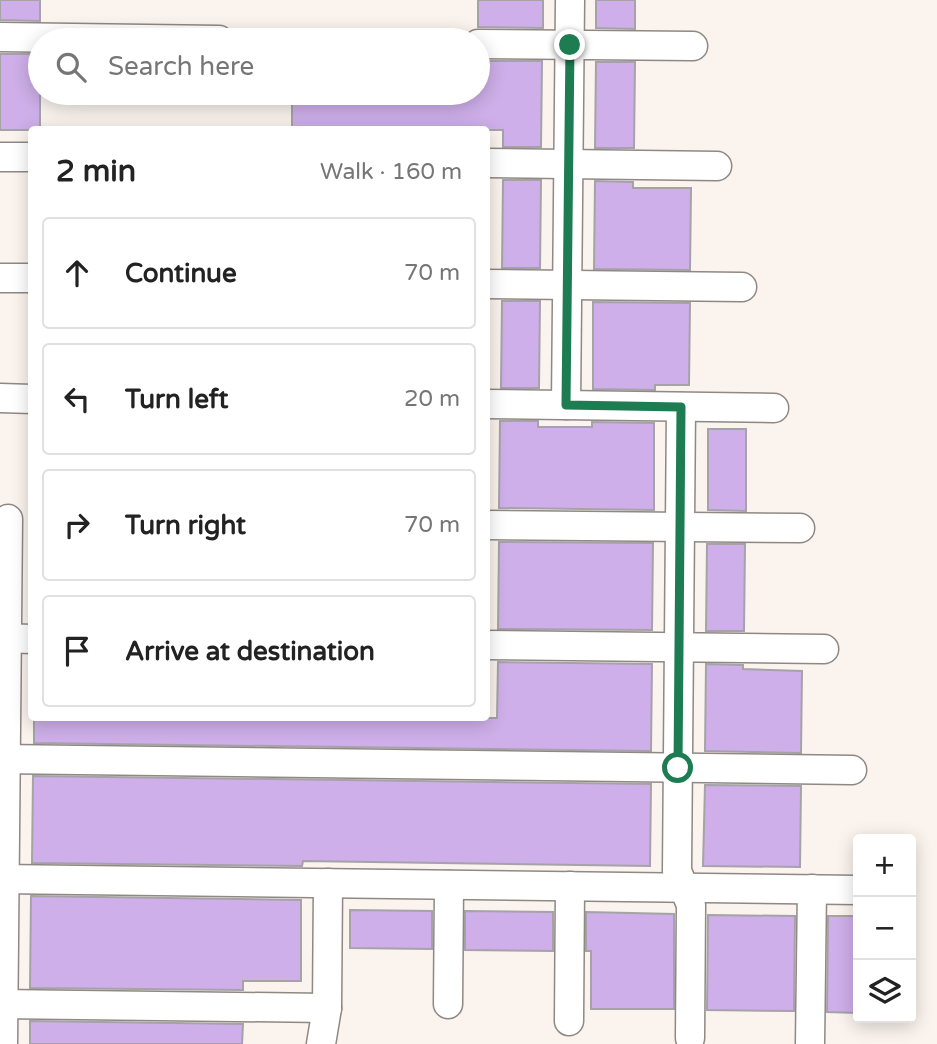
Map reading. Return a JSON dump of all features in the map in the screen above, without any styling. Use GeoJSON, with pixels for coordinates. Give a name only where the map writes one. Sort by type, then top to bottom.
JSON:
{"type":"FeatureCollection","features":[{"type":"Feature","properties":{"kind":"street"},"geometry":{"type":"LineString","coordinates":[[566,405],[570,0]]}},
{"type":"Feature","properties":{"kind":"street"},"geometry":{"type":"LineString","coordinates":[[0,37],[28,37]]}},
{"type":"Feature","properties":{"kind":"street"},"geometry":{"type":"LineString","coordinates":[[490,44],[693,46]]}},
{"type":"Feature","properties":{"kind":"street"},"geometry":{"type":"LineString","coordinates":[[0,157],[28,157]]}},
{"type":"Feature","properties":{"kind":"street"},"geometry":{"type":"LineString","coordinates":[[490,163],[717,166]]}},
{"type":"Feature","properties":{"kind":"street"},"geometry":{"type":"LineString","coordinates":[[0,278],[28,278]]}},
{"type":"Feature","properties":{"kind":"street"},"geometry":{"type":"LineString","coordinates":[[490,284],[742,287]]}},
{"type":"Feature","properties":{"kind":"street"},"geometry":{"type":"LineString","coordinates":[[0,398],[28,399]]}},
{"type":"Feature","properties":{"kind":"street"},"geometry":{"type":"LineString","coordinates":[[490,404],[774,408]]}},
{"type":"Feature","properties":{"kind":"street"},"geometry":{"type":"LineString","coordinates":[[681,407],[677,871],[691,905],[690,1038]]}},
{"type":"Feature","properties":{"kind":"street"},"geometry":{"type":"LineString","coordinates":[[3,1044],[3,759],[13,639],[13,519]]}},
{"type":"Feature","properties":{"kind":"street"},"geometry":{"type":"LineString","coordinates":[[490,525],[800,528]]}},
{"type":"Feature","properties":{"kind":"street"},"geometry":{"type":"LineString","coordinates":[[490,645],[824,649]]}},
{"type":"Feature","properties":{"kind":"street"},"geometry":{"type":"LineString","coordinates":[[3,759],[852,770]]}},
{"type":"Feature","properties":{"kind":"street"},"geometry":{"type":"LineString","coordinates":[[2,879],[853,890]]}},
{"type":"Feature","properties":{"kind":"street"},"geometry":{"type":"LineString","coordinates":[[321,1044],[327,1008],[328,883]]}},
{"type":"Feature","properties":{"kind":"street"},"geometry":{"type":"LineString","coordinates":[[448,1004],[449,884]]}},
{"type":"Feature","properties":{"kind":"street"},"geometry":{"type":"LineString","coordinates":[[569,1021],[570,886]]}},
{"type":"Feature","properties":{"kind":"street"},"geometry":{"type":"LineString","coordinates":[[810,1044],[812,889]]}},
{"type":"Feature","properties":{"kind":"street"},"geometry":{"type":"LineString","coordinates":[[2,1004],[327,1008]]}},
{"type":"Feature","properties":{"kind":"building"},"geometry":{"type":"Polygon","coordinates":[[[0,0],[40,0],[40,21],[0,20],[0,0]]]}},
{"type":"Feature","properties":{"kind":"building"},"geometry":{"type":"Polygon","coordinates":[[[478,0],[543,0],[543,28],[478,27],[478,0]]]}},
{"type":"Feature","properties":{"kind":"building"},"geometry":{"type":"Polygon","coordinates":[[[596,0],[635,0],[635,29],[596,28],[596,0]]]}},
{"type":"Feature","properties":{"kind":"building"},"geometry":{"type":"Polygon","coordinates":[[[0,54],[28,54],[28,105],[40,105],[40,126],[28,126],[28,130],[0,130],[0,54]]]}},
{"type":"Feature","properties":{"kind":"building"},"geometry":{"type":"Polygon","coordinates":[[[490,61],[542,61],[541,147],[503,147],[503,130],[490,130],[490,126],[292,126],[292,105],[490,105],[490,61]]]}},
{"type":"Feature","properties":{"kind":"building"},"geometry":{"type":"Polygon","coordinates":[[[596,62],[635,62],[634,148],[595,148],[596,62]]]}},
{"type":"Feature","properties":{"kind":"building"},"geometry":{"type":"Polygon","coordinates":[[[503,180],[541,180],[540,268],[502,268],[503,180]]]}},
{"type":"Feature","properties":{"kind":"building"},"geometry":{"type":"Polygon","coordinates":[[[595,181],[633,182],[633,188],[691,188],[690,270],[594,269],[595,181]]]}},
{"type":"Feature","properties":{"kind":"building"},"geometry":{"type":"Polygon","coordinates":[[[502,301],[540,301],[539,388],[501,388],[502,301]]]}},
{"type":"Feature","properties":{"kind":"building"},"geometry":{"type":"Polygon","coordinates":[[[593,302],[690,303],[689,385],[655,385],[655,390],[593,389],[593,302]]]}},
{"type":"Feature","properties":{"kind":"building"},"geometry":{"type":"Polygon","coordinates":[[[500,421],[538,421],[538,427],[592,427],[592,422],[654,423],[654,510],[499,508],[500,421]]]}},
{"type":"Feature","properties":{"kind":"building"},"geometry":{"type":"Polygon","coordinates":[[[708,429],[746,429],[746,511],[708,510],[708,429]]]}},
{"type":"Feature","properties":{"kind":"building"},"geometry":{"type":"Polygon","coordinates":[[[499,542],[653,543],[652,630],[498,629],[499,542]]]}},
{"type":"Feature","properties":{"kind":"building"},"geometry":{"type":"Polygon","coordinates":[[[707,544],[745,544],[744,631],[706,631],[707,544]]]}},
{"type":"Feature","properties":{"kind":"building"},"geometry":{"type":"Polygon","coordinates":[[[498,662],[652,664],[651,751],[34,743],[34,721],[490,721],[490,718],[497,718],[498,662]]]}},
{"type":"Feature","properties":{"kind":"building"},"geometry":{"type":"Polygon","coordinates":[[[706,664],[743,665],[743,669],[802,671],[801,753],[705,751],[706,664]]]}},
{"type":"Feature","properties":{"kind":"building"},"geometry":{"type":"Polygon","coordinates":[[[33,776],[651,784],[650,866],[303,861],[302,866],[32,863],[33,776]]]}},
{"type":"Feature","properties":{"kind":"building"},"geometry":{"type":"Polygon","coordinates":[[[705,785],[801,786],[800,867],[703,866],[705,785]]]}},
{"type":"Feature","properties":{"kind":"building"},"geometry":{"type":"Polygon","coordinates":[[[31,896],[301,900],[301,981],[243,981],[243,990],[30,988],[31,896]]]}},
{"type":"Feature","properties":{"kind":"building"},"geometry":{"type":"Polygon","coordinates":[[[350,910],[432,911],[432,949],[350,948],[350,910]]]}},
{"type":"Feature","properties":{"kind":"building"},"geometry":{"type":"Polygon","coordinates":[[[465,911],[553,912],[553,951],[465,950],[465,911]]]}},
{"type":"Feature","properties":{"kind":"building"},"geometry":{"type":"Polygon","coordinates":[[[586,912],[674,914],[674,1009],[591,1009],[591,951],[586,951],[586,912]]]}},
{"type":"Feature","properties":{"kind":"building"},"geometry":{"type":"Polygon","coordinates":[[[708,915],[795,916],[794,1011],[707,1010],[708,915]]]}},
{"type":"Feature","properties":{"kind":"building"},"geometry":{"type":"Polygon","coordinates":[[[828,916],[853,916],[853,1013],[827,1012],[828,916]]]}},
{"type":"Feature","properties":{"kind":"building"},"geometry":{"type":"Polygon","coordinates":[[[30,1021],[243,1024],[242,1044],[30,1044],[30,1021]]]}},
{"type":"Feature","properties":{"kind":"route"},"geometry":{"type":"LineString","coordinates":[[570,45],[566,405],[681,407],[678,768]]}}]}
